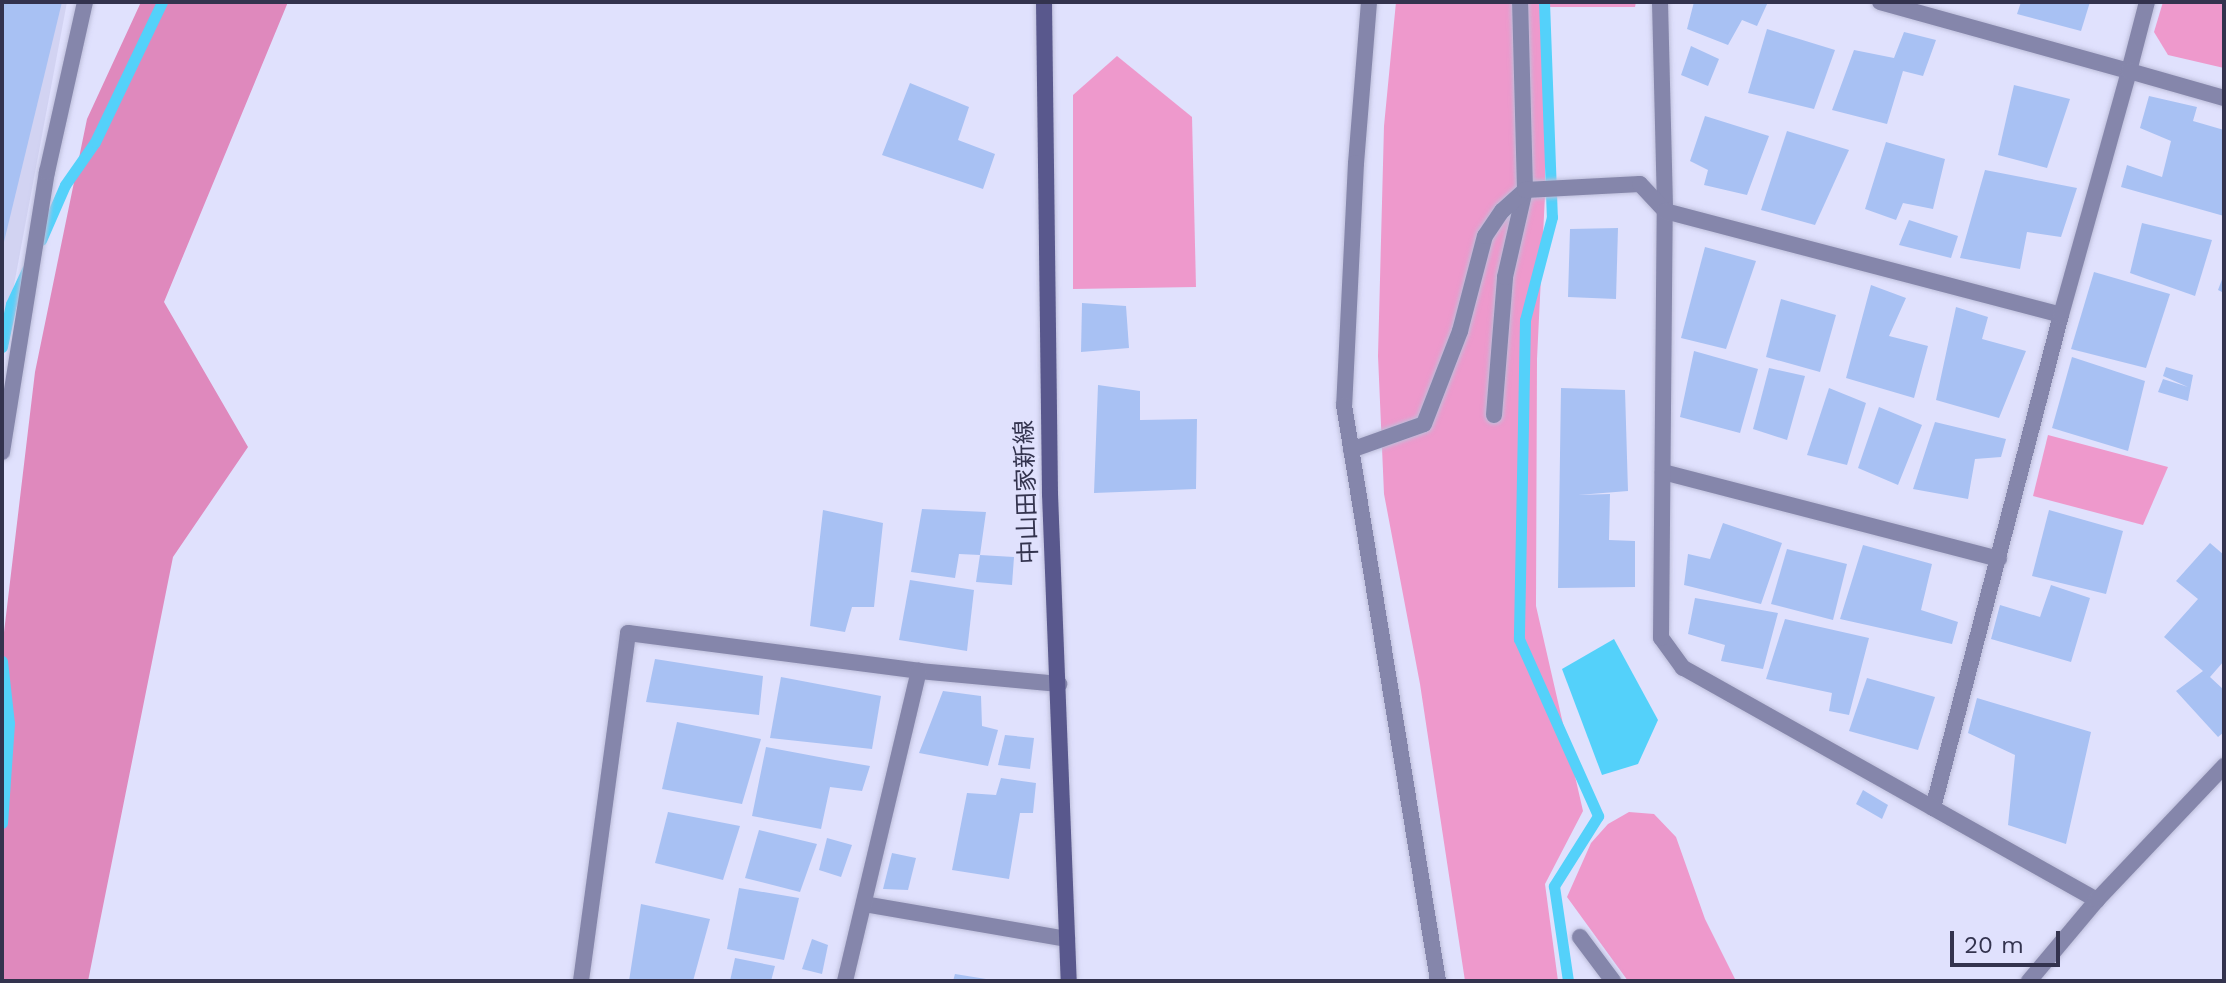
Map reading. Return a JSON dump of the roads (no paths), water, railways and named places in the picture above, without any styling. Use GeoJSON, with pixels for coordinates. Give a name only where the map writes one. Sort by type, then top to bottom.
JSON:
{"type":"FeatureCollection","features":[{"type":"Feature","properties":{"kind":"main road","name":"中山田家新線"},"geometry":{"type":"LineString","coordinates":[[1044,2],[1050,479],[1069,981]]}},
{"type":"Feature","properties":{"kind":"street"},"geometry":{"type":"LineString","coordinates":[[2,452],[47,172],[85,2]]}},
{"type":"Feature","properties":{"kind":"street"},"geometry":{"type":"LineString","coordinates":[[1369,2],[1356,163],[1344,405],[1438,981]]}},
{"type":"Feature","properties":{"kind":"street"},"geometry":{"type":"LineString","coordinates":[[1494,415],[1505,277],[1525,190],[1520,2]]}},
{"type":"Feature","properties":{"kind":"street"},"geometry":{"type":"LineString","coordinates":[[1660,2],[1665,211],[1661,638],[1683,668],[2097,900]]}},
{"type":"Feature","properties":{"kind":"street"},"geometry":{"type":"LineString","coordinates":[[1880,2],[2224,98]]}},
{"type":"Feature","properties":{"kind":"street"},"geometry":{"type":"LineString","coordinates":[[1933,808],[2061,315],[2147,2]]}},
{"type":"Feature","properties":{"kind":"street"},"geometry":{"type":"LineString","coordinates":[[1351,450],[1424,424],[1460,331],[1485,236],[1502,211],[1525,190],[1640,184],[1665,211],[2061,315]]}},
{"type":"Feature","properties":{"kind":"street"},"geometry":{"type":"LineString","coordinates":[[1663,472],[1999,559]]}},
{"type":"Feature","properties":{"kind":"street"},"geometry":{"type":"LineString","coordinates":[[581,981],[628,633],[919,671],[1059,684]]}},
{"type":"Feature","properties":{"kind":"street"},"geometry":{"type":"LineString","coordinates":[[845,981],[919,671]]}},
{"type":"Feature","properties":{"kind":"street"},"geometry":{"type":"LineString","coordinates":[[2029,981],[2097,900],[2224,766]]}},
{"type":"Feature","properties":{"kind":"street"},"geometry":{"type":"LineString","coordinates":[[864,904],[1067,939]]}},
{"type":"Feature","properties":{"kind":"street"},"geometry":{"type":"LineString","coordinates":[[1580,937],[1613,981]]}},
{"type":"Feature","properties":{"kind":"water"},"geometry":{"type":"Polygon","coordinates":[[[1614,639],[1658,720],[1638,764],[1602,775],[1562,669],[1614,639]]]}},
{"type":"Feature","properties":{"kind":"waterway"},"geometry":{"type":"LineString","coordinates":[[41,240],[65,185],[95,142],[162,2]]}},
{"type":"Feature","properties":{"kind":"waterway"},"geometry":{"type":"LineString","coordinates":[[1544,2],[1552,217],[1525,320],[1519,639],[1598,816],[1554,886],[1568,981]]}},
{"type":"Feature","properties":{"kind":"waterway"},"geometry":{"type":"LineString","coordinates":[[2,347],[11,304],[27,270]]}},
{"type":"Feature","properties":{"kind":"waterway"},"geometry":{"type":"LineString","coordinates":[[2,661],[9,723],[2,823]]}}]}
